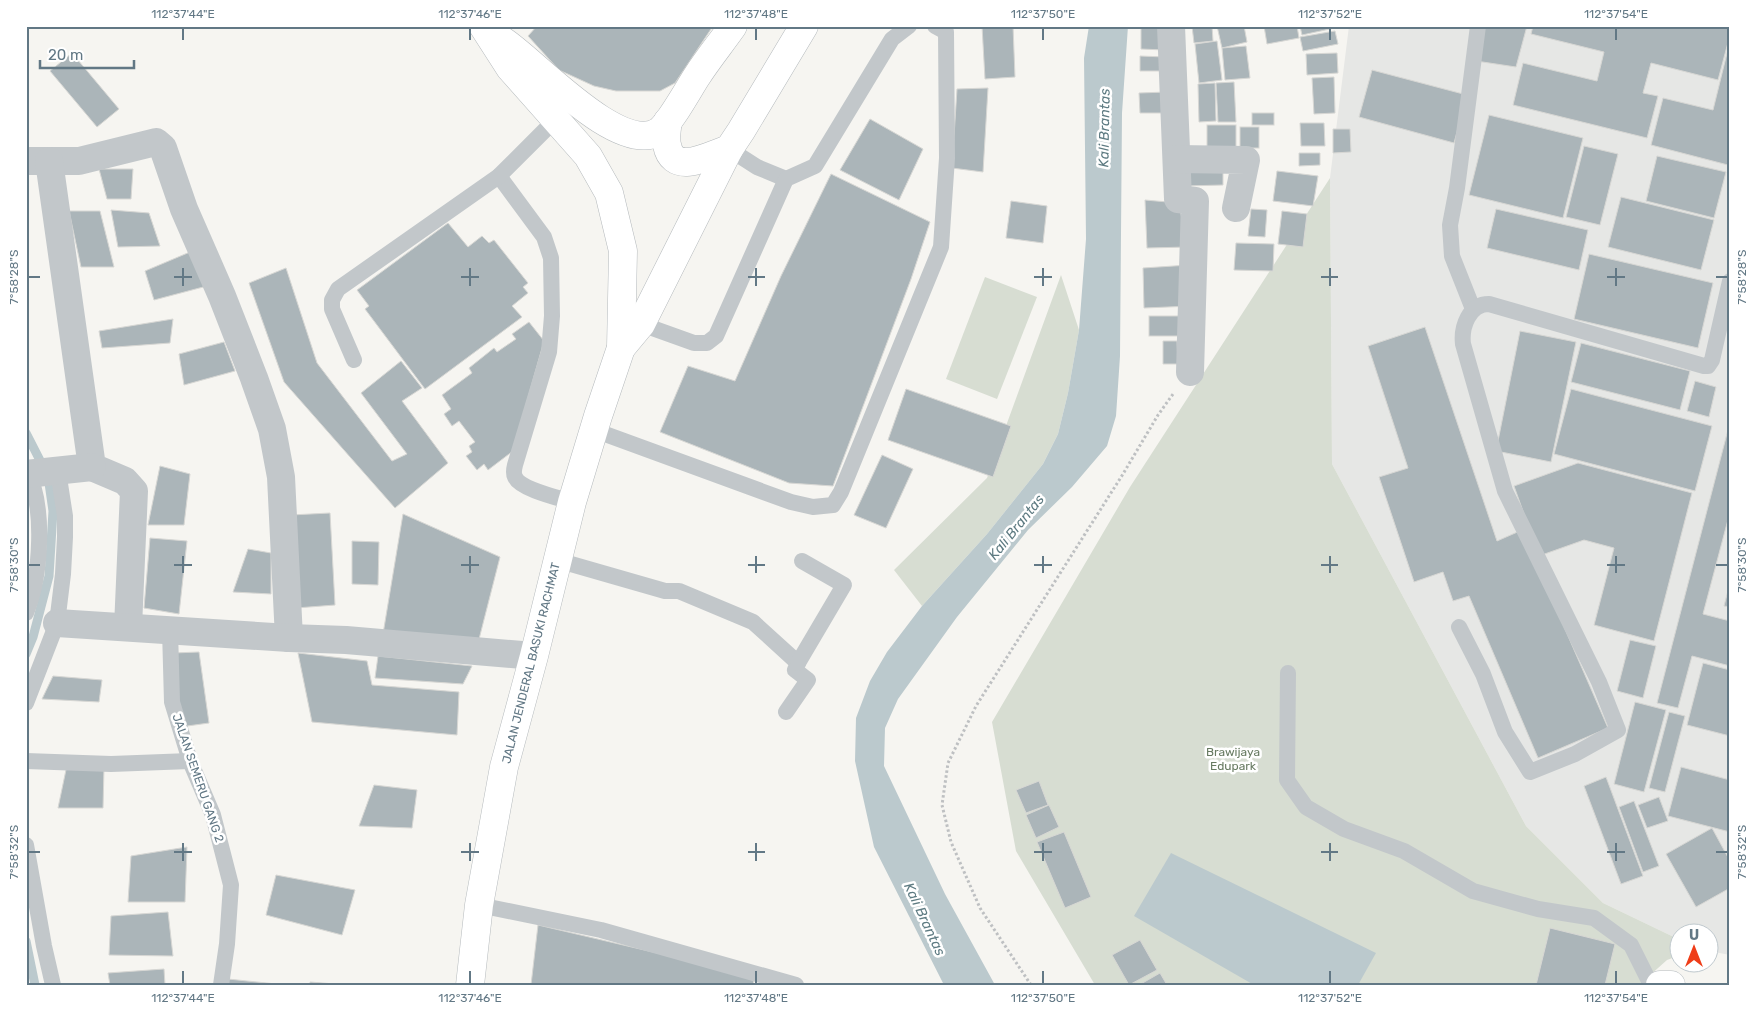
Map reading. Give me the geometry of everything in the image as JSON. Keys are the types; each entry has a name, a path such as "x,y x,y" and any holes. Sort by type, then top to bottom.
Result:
{"main road":[{"path":"485,28 516,50 572,99 600,119 628,134 645,135 658,132 668,121 733,26"},
{"name":"JALAN JENDERAL BASUKI RACHMAT","path":"621,348 641,324 729,148 741,132 804,26"},
{"name":"JALAN JENDERAL BASUKI RACHMAT","path":"470,985 479,904 504,767 572,502 621,348 623,251 609,192 588,156 510,68 485,28"},
{"path":"668,121 667,144 671,155 677,162 687,163 729,148"},
{"path":"1660,985 1672,985"}],"street":[{"path":"1171,26 1178,199 1195,201 1190,372"},
{"path":"92,467 37,161 79,161 156,142 163,148 184,209 222,296 272,429 281,477 289,638"},
{"path":"1177,159 1246,160 1236,208"},
{"path":"27,472 58,472 92,467 126,481 134,491 128,627"},
{"path":"57,622 289,638 346,640 534,656"}],"lane":[{"path":"641,324 694,343 707,343 716,336 786,179 815,166 892,39 909,26"},
{"path":"594,430 791,502 813,507 833,504 842,492 941,247 947,158 946,32 935,26"},
{"path":"1473,309 1452,256 1450,225 1457,188 1478,26"},
{"path":"354,360 332,309 332,300 338,289 500,176 556,118"},
{"path":"729,148 757,167 786,179"},
{"path":"500,176 544,236 550,258 552,316 549,352 515,465 515,478 519,483 530,488 572,502"},
{"path":"1459,627 1483,674 1505,732 1530,772 1575,754 1618,730 1599,682 1505,491 1462,344 1463,328 1473,309 1478,305 1489,304 1708,366 1712,360 1730,282"},
{"path":"26,613 37,577 39,521 35,488 27,472"},
{"path":"26,703 57,622 65,537 65,516 58,472"},
{"path":"557,560 664,592 680,592 753,622 798,663"},
{"path":"786,712 808,680 794,670 844,585 802,562"},
{"name":"JALAN SEMERU GANG 2","path":"170,630 172,702 190,761 213,815 231,885 227,944 221,985"},
{"path":"1288,673 1287,780 1306,807 1344,829 1404,851 1473,891 1538,909 1594,918 1631,945 1651,985"},
{"path":"26,762 111,764 190,761"},
{"path":"26,844 44,946 53,985"},
{"path":"479,904 601,930 796,985"}],"path":[{"path":"1031,985 980,908 951,842 942,805 948,763 981,698 1123,474 1158,414 1190,372"}],"shaded area":[{"path":"1349,26 1730,26 1730,955 1718,953 1718,924 1668,924 1668,934 1603,903 1526,826 1332,464 1330,178"}],"green space":[{"name":"Brawijaya Edupark","path":"1330,178 1332,464 1526,826 1603,903 1668,934 1668,960 1639,985 1095,985 1016,851 992,722 1130,487"},
{"path":"1061,275 1079,330 1068,393 1058,434 1043,464 987,534 922,606 894,570 987,478"},
{"path":"985,277 1037,297 997,399 946,379"}],"water":[{"name":"Kali Brantas","path":"1089,26 1128,26 1122,113 1120,356 1116,416 1107,446 1072,487 1028,530 957,617 898,699 885,728 884,766 945,894 995,985 944,985 874,847 855,761 856,718 870,681 887,652 922,606 987,534 1043,464 1058,434 1068,393 1079,330 1086,239 1084,58"},
{"path":"1171,853 1376,953 1358,985 1254,985 1134,916"}],"building":[{"path":"537,26 713,26 675,83 660,91 616,91 594,86 559,70 528,36"},
{"path":"982,26 1013,26 1015,77 985,79"},
{"path":"1141,26 1166,26 1165,50 1141,49"},
{"path":"1192,26 1212,26 1213,41 1194,43"},
{"path":"1217,26 1244,26 1247,42 1222,48"},
{"path":"1264,26 1297,26 1299,38 1267,44"},
{"path":"1300,26 1339,26 1339,27 1302,35"},
{"path":"1485,26 1527,26 1516,67 1476,61"},
{"path":"1533,26 1730,26 1730,35 1718,80 1651,63 1643,93 1658,96 1647,138 1513,105 1523,63 1597,81 1604,52 1531,34"},
{"path":"1335,31 1338,44 1303,51 1300,37"},
{"path":"1217,41 1222,80 1199,83 1195,44"},
{"path":"1730,41 1730,159 1728,165 1651,145 1663,98 1713,110"},
{"path":"1246,46 1250,78 1225,80 1222,48"},
{"path":"72,53 119,109 97,127 50,71"},
{"path":"1337,53 1338,73 1307,75 1306,54"},
{"path":"1140,56 1165,57 1165,71 1140,71"},
{"path":"1372,70 1467,95 1454,143 1359,117"},
{"path":"1334,77 1335,113 1314,114 1312,78"},
{"path":"1234,82 1236,122 1218,122 1216,83"},
{"path":"1215,83 1216,121 1199,122 1198,84"},
{"path":"988,88 983,172 952,168 957,89"},
{"path":"1167,92 1167,113 1140,113 1139,93"},
{"path":"1252,113 1274,113 1274,125 1252,125"},
{"path":"1489,115 1583,138 1563,218 1469,195"},
{"path":"870,119 923,149 899,200 840,170"},
{"path":"1300,123 1324,123 1325,146 1301,146"},
{"path":"1207,125 1236,125 1236,148 1207,148"},
{"path":"1240,127 1259,127 1259,148 1240,148"},
{"path":"1333,129 1350,129 1351,152 1333,153"},
{"path":"1584,146 1618,154 1600,225 1566,217"},
{"path":"1299,153 1320,153 1320,165 1299,166"},
{"path":"1657,156 1726,172 1714,218 1646,201"},
{"path":"1223,167 1223,185 1183,186 1183,168"},
{"path":"99,169 133,169 131,199 107,199"},
{"path":"1277,171 1318,176 1313,206 1273,201"},
{"path":"831,174 930,222 911,279 833,486 789,483 660,432 688,366 735,381 781,276"},
{"path":"1621,197 1714,220 1701,270 1608,247"},
{"path":"1145,200 1179,203 1187,247 1147,248"},
{"path":"1011,201 1047,206 1043,243 1006,238"},
{"path":"1251,209 1267,210 1265,237 1248,236"},
{"path":"1496,209 1588,230 1579,270 1487,248"},
{"path":"111,210 149,213 160,246 118,247"},
{"path":"69,211 100,211 114,267 81,267"},
{"path":"1282,211 1307,214 1303,247 1278,244"},
{"path":"448,223 468,247 482,236 489,243 494,240 528,283 523,287 528,293 512,306 522,317 425,389 365,309 369,306 357,290"},
{"path":"1236,243 1274,244 1273,271 1234,270"},
{"path":"190,252 207,286 154,300 145,271"},
{"path":"1589,254 1713,283 1698,348 1574,319"},
{"path":"1189,265 1191,306 1144,308 1143,268"},
{"path":"286,268 317,363 392,461 407,454 361,393 401,361 422,388 402,401 448,463 395,508 284,382 249,283"},
{"path":"1149,316 1183,316 1183,336 1149,336"},
{"path":"173,319 170,343 102,348 99,331"},
{"path":"529,322 544,341 513,451 488,470 484,464 477,470 466,456 472,452 469,446 475,442 459,421 452,426 444,414 451,409 442,395 472,373 469,368 494,348 497,352 516,339 512,334"},
{"path":"1425,327 1497,541 1522,530 1608,728 1538,758 1469,596 1453,601 1443,572 1414,582 1379,477 1408,468 1368,346"},
{"path":"1520,331 1576,342 1551,462 1496,451"},
{"path":"1163,341 1177,341 1178,364 1163,364"},
{"path":"224,342 235,371 184,385 179,354"},
{"path":"1581,343 1690,371 1680,410 1571,382"},
{"path":"1695,381 1716,387 1709,417 1687,411"},
{"path":"906,389 1011,426 993,477 888,440"},
{"path":"1571,389 1712,426 1695,491 1554,454"},
{"path":"1730,422 1730,512 1703,614 1730,621 1730,666 1692,656 1678,708 1657,703"},
{"path":"882,455 913,469 886,528 854,515"},
{"path":"1578,463 1692,493 1654,641 1594,625 1614,548 1584,540 1539,556 1514,486"},
{"path":"160,466 190,474 184,525 148,525"},
{"path":"330,513 335,605 296,608 291,515"},
{"path":"403,514 500,557 477,647 382,640"},
{"path":"150,538 187,541 179,614 144,608"},
{"path":"352,541 379,542 378,585 352,584"},
{"path":"248,549 271,553 271,594 233,592"},
{"path":"1730,583 1730,607 1724,606"},
{"path":"1630,640 1656,646 1643,698 1617,691"},
{"path":"199,652 209,723 180,727 173,653"},
{"path":"298,653 367,661 372,685 459,692 457,735 312,722"},
{"path":"378,656 472,666 463,684 375,678"},
{"path":"1703,663 1730,670 1730,736 1687,725"},
{"path":"53,676 102,680 99,702 42,699"},
{"path":"1635,702 1666,710 1644,792 1614,784"},
{"path":"1669,712 1685,716 1665,792 1649,788"},
{"path":"67,765 104,767 103,808 58,808"},
{"path":"1681,767 1730,780 1730,832 1668,816"},
{"path":"1606,777 1643,876 1621,884 1584,786"},
{"path":"1039,781 1048,805 1026,813 1016,790"},
{"path":"374,785 417,790 412,828 359,826"},
{"path":"1659,797 1668,821 1647,828 1638,805"},
{"path":"1634,801 1659,866 1643,872 1619,807"},
{"path":"1049,805 1059,827 1036,838 1026,815"},
{"path":"1712,828 1730,861 1730,888 1696,907 1666,854"},
{"path":"1064,832 1091,897 1065,908 1037,842"},
{"path":"187,847 185,902 128,902 131,856"},
{"path":"276,875 355,890 342,935 266,915"},
{"path":"168,912 173,956 109,955 111,916"},
{"path":"538,925 755,976 753,985 531,985"},
{"path":"1550,928 1615,944 1605,985 1536,985"},
{"path":"1140,940 1157,970 1129,985 1112,955"},
{"path":"164,969 165,985 110,985 108,973"},
{"path":"1160,973 1167,985 1139,985"},
{"path":"228,979 286,985 226,985"},
{"path":"310,982 347,985 310,985"}],"waterway":[{"path":"26,433 48,476 53,511 49,576 33,637 26,654"},
{"path":"26,941 35,985"}]}
